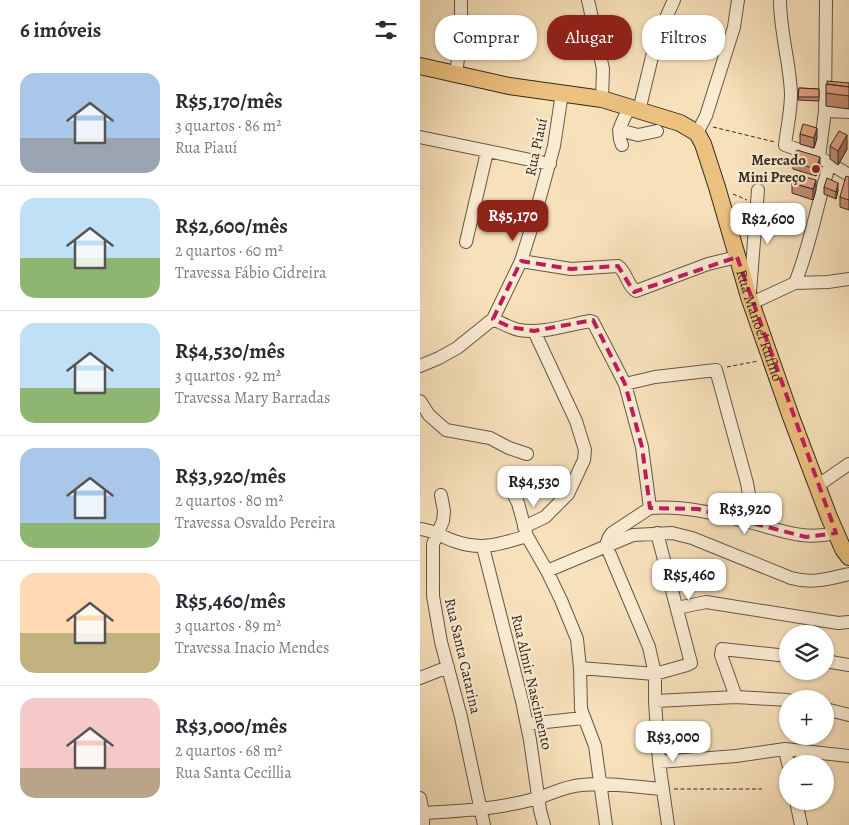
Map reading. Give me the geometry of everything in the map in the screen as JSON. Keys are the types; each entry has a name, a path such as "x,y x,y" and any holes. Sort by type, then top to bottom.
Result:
{"main road":[{"path":"420,66 509,86 602,99 700,128"},
{"name":"Rua Manoel Rufino","path":"700,128 703,144 750,300 817,486 836,534 849,557"}],"street":[{"path":"456,75 461,33 461,0"},
{"path":"588,0 601,59 603,78 602,99"},
{"path":"622,144 619,138 619,130 634,109 656,40 674,0"},
{"path":"700,128 734,27 738,0"},
{"path":"780,0 791,94 785,145 825,160 849,175"},
{"path":"795,283 806,251 818,203 825,160 826,0"},
{"name":"Rua Piauí","path":"420,366 457,348 493,319 521,261 550,164 558,128 562,94"},
{"path":"824,111 849,112"},
{"path":"619,130 638,135 657,131"},
{"path":"420,137 550,164"},
{"path":"466,242 487,152"},
{"path":"758,190 750,300 795,283 849,279"},
{"path":"521,261 571,268 618,266 622,268 636,291 708,264 737,257"},
{"path":"493,319 510,328 534,331 594,322 625,384 642,447 650,508"},
{"path":"420,529 438,533 462,544 483,547 526,532 545,517 568,494 584,460 585,450 576,421 534,331"},
{"path":"625,384 655,377 716,370 747,483 754,523"},
{"path":"420,401 429,415 450,432 490,438 509,448 527,454"},
{"path":"817,486 849,464"},
{"path":"513,493 518,503 526,532 547,571 574,630 579,651 580,700 583,718 595,746 606,825"},
{"name":"Rua Santa Catarina","path":"441,495 444,511 443,521 432,544 432,596 484,825"},
{"path":"668,825 659,762 655,674 649,647 606,545 609,537 612,533 650,508 668,507 698,510 806,537 836,534"},
{"path":"580,668 655,674 690,664 691,660 657,533"},
{"path":"547,571 633,535 672,533 692,538 708,546 804,582 819,581 849,574"},
{"name":"Rua Almir Nascimento","path":"483,547 527,724 544,825"},
{"path":"677,608 706,602 838,623 849,622"},
{"path":"736,697 720,655 722,649 779,655"},
{"path":"834,662 849,665"},
{"path":"420,678 448,667"},
{"path":"655,701 736,697 779,699"},
{"path":"834,711 849,715"},
{"path":"527,724 583,718"},
{"path":"659,762 786,750 849,756"},
{"path":"786,750 787,755"},
{"path":"420,798 423,819 538,798 569,786 599,783 663,789"},
{"path":"798,810 802,825"}],"path":[{"path":"700,128 785,145"},
{"path":"717,187 757,204"},
{"path":"716,370 771,358"},
{"path":"663,789 762,789"}],"highlighted area":[{"path":"737,257 836,533 806,537 698,509 650,508 642,447 625,384 593,320 534,331 510,327 493,319 521,261 571,269 618,266 634,292"}],"building":[{"path":"827,81 849,83 849,87 827,84"},
{"path":"826,84 849,87 849,96 826,93"},
{"path":"799,88 819,89 819,97 798,97"},
{"path":"803,124 817,128 814,138 800,134"},
{"path":"839,131 847,135 838,151 830,146"},
{"path":"797,150 820,157 816,169 793,162"},
{"path":"795,174 816,180 813,189 792,183"},
{"path":"846,176 849,177 849,200 840,197"},
{"path":"827,178 838,183 836,192 824,187"}],"place":[{"name":"Mercado Mini Preço","path":"816,169"}]}
